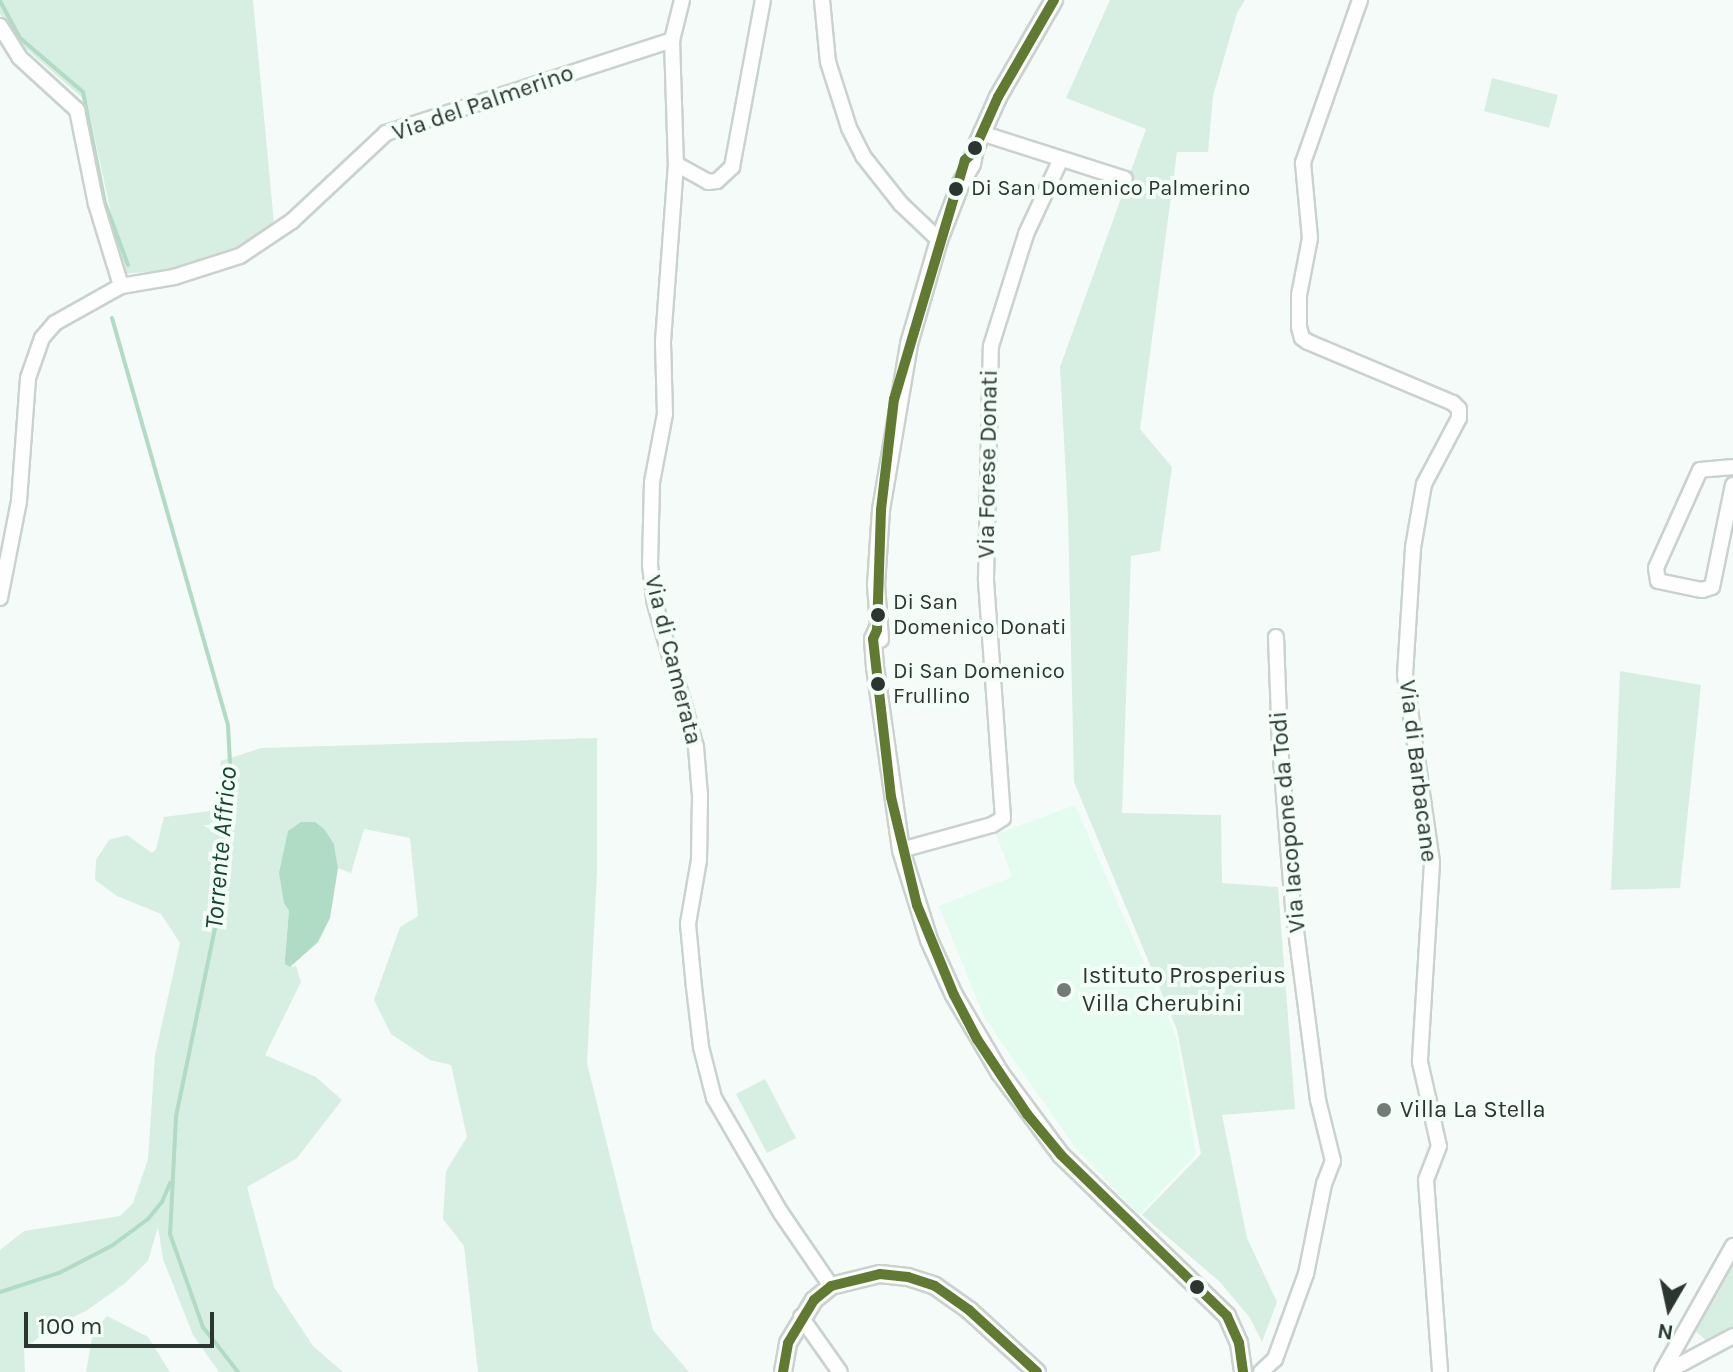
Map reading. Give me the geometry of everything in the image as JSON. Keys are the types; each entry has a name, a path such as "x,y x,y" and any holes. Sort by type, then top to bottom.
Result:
{"main road":[{"path":"1054,0 973,153 965,160 961,183 939,240 901,386 881,510 877,630 873,639 887,767 901,850 929,940 954,995 1027,1114 1089,1184 1227,1316 1239,1343 1243,1372"},
{"path":"783,1372 788,1343 801,1317 831,1286 880,1274 908,1277 935,1286 969,1310 1037,1372"}],"street":[{"name":"Via di Camerata","path":"682,0 672,40 676,164 663,343 665,414 652,482 650,565 654,600 696,747 700,796 699,860 688,924 701,1047 720,1108 781,1213 831,1286"},
{"path":"676,164 708,182 717,181 732,167 763,0"},
{"path":"822,0 828,62 849,128 863,156 910,212 939,240"},
{"name":"Via di Barbacane","path":"1360,0 1303,163 1310,238 1299,295 1299,327 1302,338 1308,342 1453,403 1459,409 1459,418 1424,484 1413,548 1405,675 1432,863 1420,1062 1439,1146 1426,1180 1440,1372"},
{"path":"0,26 19,57 77,110 96,204 121,286"},
{"name":"Via del Palmerino","path":"0,598 19,501 28,378 34,357 55,323 121,286 185,274 240,256 292,221 386,133 672,40"},
{"path":"981,133 1125,179"},
{"name":"Via Forese Donati","path":"901,850 992,825 1003,818 986,578 991,346 1026,234 1061,159"},
{"path":"910,212 935,220 947,219"},
{"path":"1733,467 1700,470 1656,568 1658,581 1702,590 1712,587 1733,485"},
{"name":"Via Iacopone da Todi","path":"1261,1372 1275,1359 1306,1274 1324,1184 1333,1161 1318,1100 1293,907 1280,746 1276,637"},
{"path":"1664,1372 1733,1246"},
{"path":"801,1317 840,1372"},
{"path":"1664,1372 1733,1336"}],"shaded area":[{"path":"0,0 253,0 274,223 237,247 168,270 124,274 87,102 17,41 0,14"},
{"path":"1110,0 1245,0 1237,13 1213,96 1208,152 1177,152 1140,429 1172,467 1160,551 1131,556 1122,813 1221,815 1222,883 1278,887 1295,1109 1222,1115 1247,1238 1277,1302 1262,1342 1250,1318 1220,1282 1142,1215 1201,1154 1177,1030 1074,782 1068,515 1060,367 1146,129 1066,98"},
{"path":"1492,78 1558,95 1549,128 1484,111"},
{"path":"1620,671 1701,685 1680,888 1611,890"},
{"path":"597,738 597,873 587,1063 653,1330 689,1372 478,1372 464,1246 443,1219 446,1171 467,1137 451,1065 430,1060 391,1034 374,1000 400,927 418,916 410,838 364,829 351,873 338,868 334,844 284,903 289,911 285,958 290,967 296,966 301,982 265,1055 316,1077 342,1100 297,1158 247,1187 274,1287 313,1346 343,1372 219,1372 193,1335 163,1259 158,1227 148,1261 124,1284 86,1311 52,1327 24,1349 25,1372 0,1372 0,1250 24,1231 120,1216 133,1203 148,1159 155,1055 180,943 161,914 117,896 95,880 96,860 109,840 127,835 152,853 156,849 164,817 217,810 221,761 261,748"},
{"name":"Istituto Prosperius Villa Cherubini","path":"1075,805 1176,1036 1196,1154 1139,1215 1075,1147 985,1019 939,906 1012,877 996,834"},
{"path":"301,822 315,822 324,829 334,844 338,868 330,918 318,942 290,967 285,964 289,911 284,903 279,873 288,831"},
{"path":"765,1079 796,1138 767,1153 736,1094"},
{"path":"1733,1253 1733,1327 1708,1342 1686,1323"},
{"path":"107,1316 148,1337 170,1372 86,1372 93,1332"}],"waterway":[{"name":"Torrente Affrico","path":"0,1 20,38 83,92 105,203 128,265"},
{"name":"Torrente Affrico","path":"112,318 228,726 231,781 220,869 220,904 176,1117 170,1234 203,1327 238,1372"},
{"path":"0,1292 59,1273 113,1245 148,1219 162,1202 170,1183"}],"transit line":[{"path":"1054,0 998,97 973,153 965,160 894,399 881,510 877,630 873,639 891,797 917,905 954,995 977,1039 1027,1114 1061,1155 1227,1316 1239,1343 1243,1372"},
{"path":"783,1372 788,1343 814,1300 831,1286 880,1274 908,1277 935,1286 969,1310 1037,1372"}],"place":[{"name":"Di San Domenico Palmerino","path":"956,189"},
{"name":"Di San Domenico Donati","path":"878,615"},
{"name":"Di San Domenico Frullino","path":"878,684"},
{"name":"Istituto Prosperius Villa Cherubini","path":"1064,990"},
{"name":"Villa La Stella","path":"1384,1110"}]}
